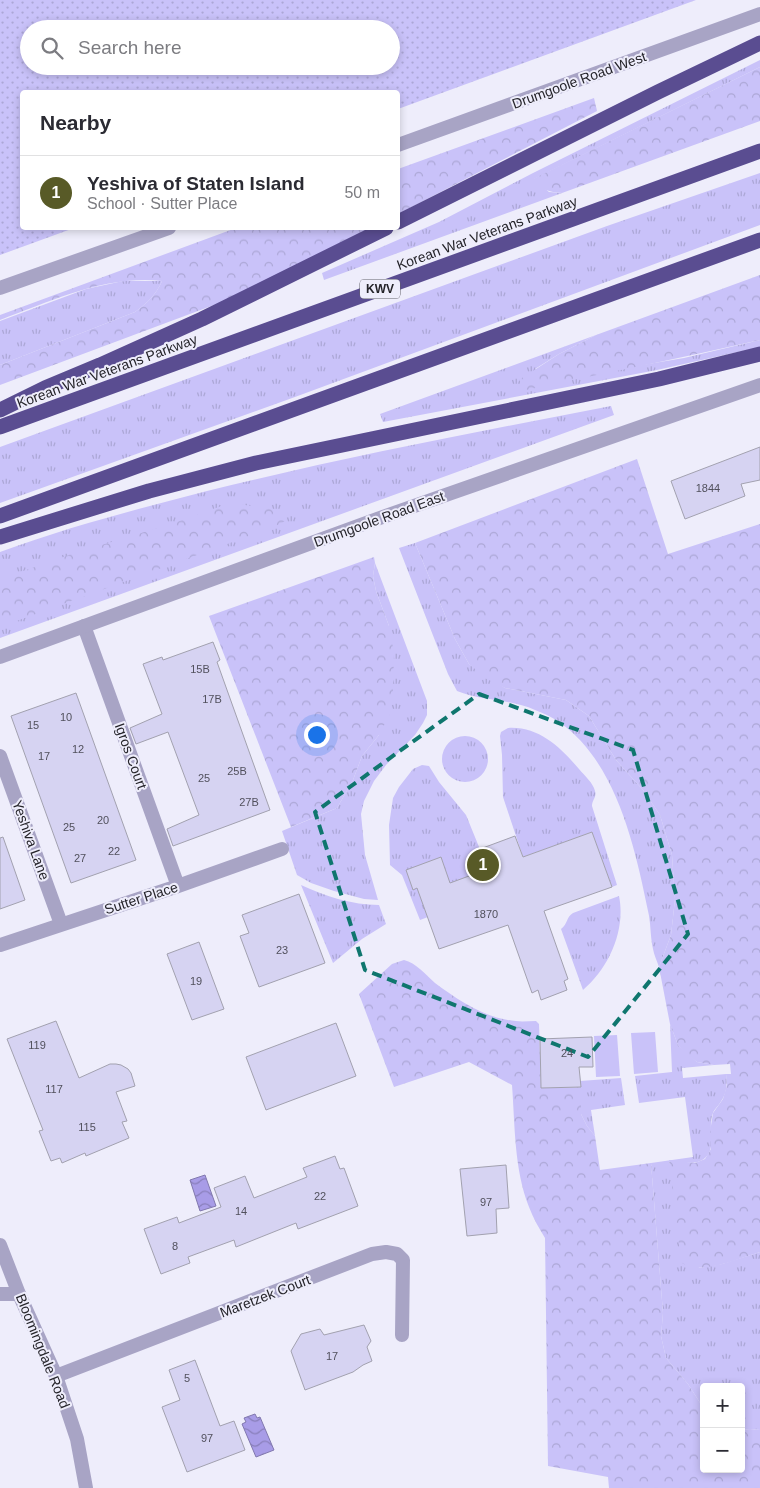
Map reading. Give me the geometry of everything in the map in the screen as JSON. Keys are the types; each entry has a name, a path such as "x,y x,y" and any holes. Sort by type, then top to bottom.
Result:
{"highway":[{"path":"400,221 658,92 760,44"},
{"name":"Korean War Veterans Parkway","path":"0,428 760,151"},
{"path":"0,410 45,388 202,320 382,230"},
{"path":"0,516 760,240"},
{"path":"0,537 149,491 256,462 659,379 760,354"}],"street":[{"name":"Drumgoole Road West","path":"400,144 760,14"},
{"path":"0,288 163,230"},
{"name":"Drumgoole Road East","path":"0,657 377,519 760,385"},
{"name":"Igros Court","path":"84,626 178,886"},
{"name":"Yeshiva Lane","path":"0,756 61,924"},
{"name":"Sutter Place","path":"0,945 178,886 282,849"},
{"name":"Bloomingdale Road","path":"0,1245 19,1294 56,1376 77,1439 86,1488"},
{"name":"Maretzek Court","path":"56,1376 372,1254 386,1252 398,1254 403,1260 402,1335"},
{"path":"0,1294 19,1294"}],"highlighted area":[{"path":"479,694 633,750 688,934 588,1057 365,970 315,812"}],"green space":[{"path":"0,0 696,0 400,108 400,90 20,90 20,230 69,230 0,255"},
{"path":"760,60 760,67 534,179 549,192 562,193 324,280 322,273 439,222"},
{"path":"760,67 760,121 562,193 546,190 533,179"},
{"path":"594,98 597,111 400,213 400,168"},
{"path":"760,173 760,225 295,397 0,503 0,447 607,226"},
{"path":"231,230 367,230 238,296 0,385 0,365 135,312 151,298 162,281 141,280 99,286 79,291 0,320 0,315"},
{"path":"760,275 760,340 526,390 519,380 559,354 596,335"},
{"path":"123,281 162,281 151,298 135,312 0,365 0,321 86,289"},
{"path":"596,335 535,369 630,367 684,358 760,340 760,347 657,370 383,422 380,414"},
{"path":"611,406 614,415 0,638 0,552 51,534 103,519 307,467"},
{"path":"637,459 668,554 760,524 760,1252 731,1262 698,1268 681,1262 669,1160 695,1163 705,1159 711,1149 710,1132 713,1113 723,1099 727,1085 726,1074 731,1074 730,1064 714,1065 697,1062 686,1054 678,1045 670,1024 659,967 671,935 675,899 672,855 660,815 643,790 616,760 589,716 566,700 505,688 487,679 469,664 455,639 415,543"},
{"path":"230,503 267,508 284,514 287,520 274,527 0,627 0,579"},
{"path":"415,543 455,639 469,664 505,688 566,700 589,716 616,760 643,790 660,815 672,855 675,899 671,935 659,967 653,951 649,916 637,860 620,807 609,782 595,759 579,739 553,718 526,706 476,697 457,691 448,674 399,548"},
{"path":"374,557 373,576 376,591 389,626 394,653 393,690 389,716 379,735 362,756 353,780 337,808 291,827 209,616"},
{"path":"375,563 427,701 427,715 423,723 415,735 386,765 374,781 364,801 361,814 365,855 378,900 364,899 334,891 311,883 297,875 282,831 337,808 353,780 362,756 379,735 389,626 376,591 373,576"},
{"path":"508,728 530,731 548,740 565,753 591,782 595,793 592,806 617,885 612,887 592,832 523,857 503,797 500,736 501,732"},
{"path":"461,736 469,736 478,740 484,746 488,759 484,772 478,778 469,782 461,782 452,778 446,772 442,763 442,755 446,746 452,740"},
{"path":"422,765 429,766 439,782 466,815 488,869 428,917 420,920 402,875 390,865 389,825 393,798 399,787 413,769"},
{"path":"301,885 339,899 379,905 386,924 362,939 333,963"},
{"path":"619,896 621,909 618,935 608,960 601,971 583,990 561,929 573,913"},
{"path":"404,960 408,961 453,996 483,1013 505,1019 536,1021 539,1024 541,1088 581,1087 581,1114 595,1136 600,1170 651,1163 663,1313 661,1336 666,1358 688,1384 700,1403 700,1473 745,1473 745,1429 760,1429 760,1488 609,1488 608,1477 548,1466 545,1238 531,1211 520,1178 512,1085 469,1062 394,1087 359,994 392,964"},
{"path":"670,1024 678,1045 697,1062 714,1065 682,1068 683,1078 726,1074 727,1086 725,1093 711,1118 711,1147 709,1153 698,1162 669,1161 699,1268 722,1264 760,1252 760,1429 745,1429 745,1383 700,1383 700,1403 688,1384 666,1358 661,1336 663,1313 651,1163 693,1157 685,1097 639,1103 635,1076 672,1072"},
{"path":"655,1032 658,1072 634,1074 631,1033"},
{"path":"617,1035 620,1076 596,1077 594,1036"},
{"path":"621,1078 625,1105 591,1110 595,1136 581,1114 580,1081"}],"water":[{"path":"205,1175 216,1206 200,1211 190,1180"},
{"path":"255,1414 257,1418 260,1417 274,1450 256,1457 242,1424 246,1422 244,1418"}],"building":[{"path":"760,447 760,480 741,484 745,496 685,519 671,481"},
{"path":"213,642 220,660 217,662 270,810 173,846 167,829 199,815 168,732 136,744 130,728 162,714 143,664 162,657 163,660"},
{"path":"76,693 136,860 71,883 11,716"},
{"path":"592,832 612,887 544,911 568,979 564,981 567,990 541,1000 538,990 532,993 508,925 439,949 417,888 413,890 406,870 441,857 450,883 488,869 480,849 515,836 523,857"},
{"path":"3,837 25,900 0,909 0,838"},
{"path":"299,894 325,963 259,987 240,936 249,933 242,915"},
{"path":"199,942 224,1009 192,1020 167,954"},
{"path":"56,1021 79,1078 110,1064 116,1064 128,1069 135,1086 116,1092 127,1121 122,1122 129,1138 86,1156 85,1153 62,1163 60,1158 51,1161 39,1131 43,1130 7,1039"},
{"path":"336,1023 356,1076 266,1110 246,1057"},
{"path":"592,1037 593,1067 579,1067 581,1087 541,1088 540,1039"},
{"path":"335,1156 340,1169 344,1168 358,1206 298,1229 296,1223 236,1247 234,1240 188,1257 190,1263 161,1274 144,1229 177,1217 179,1223 221,1207 214,1188 245,1176 254,1198 307,1177 303,1168"},
{"path":"506,1165 509,1208 496,1209 497,1233 467,1236 460,1169"},
{"path":"364,1325 371,1341 367,1347 372,1361 353,1372 305,1390 291,1351 301,1334 320,1329 324,1335"},
{"path":"195,1360 220,1426 234,1421 245,1450 187,1472 162,1407 180,1400 169,1370"}],"place":[{"name":"Yeshiva of Staten Island","path":"483,865"}]}
